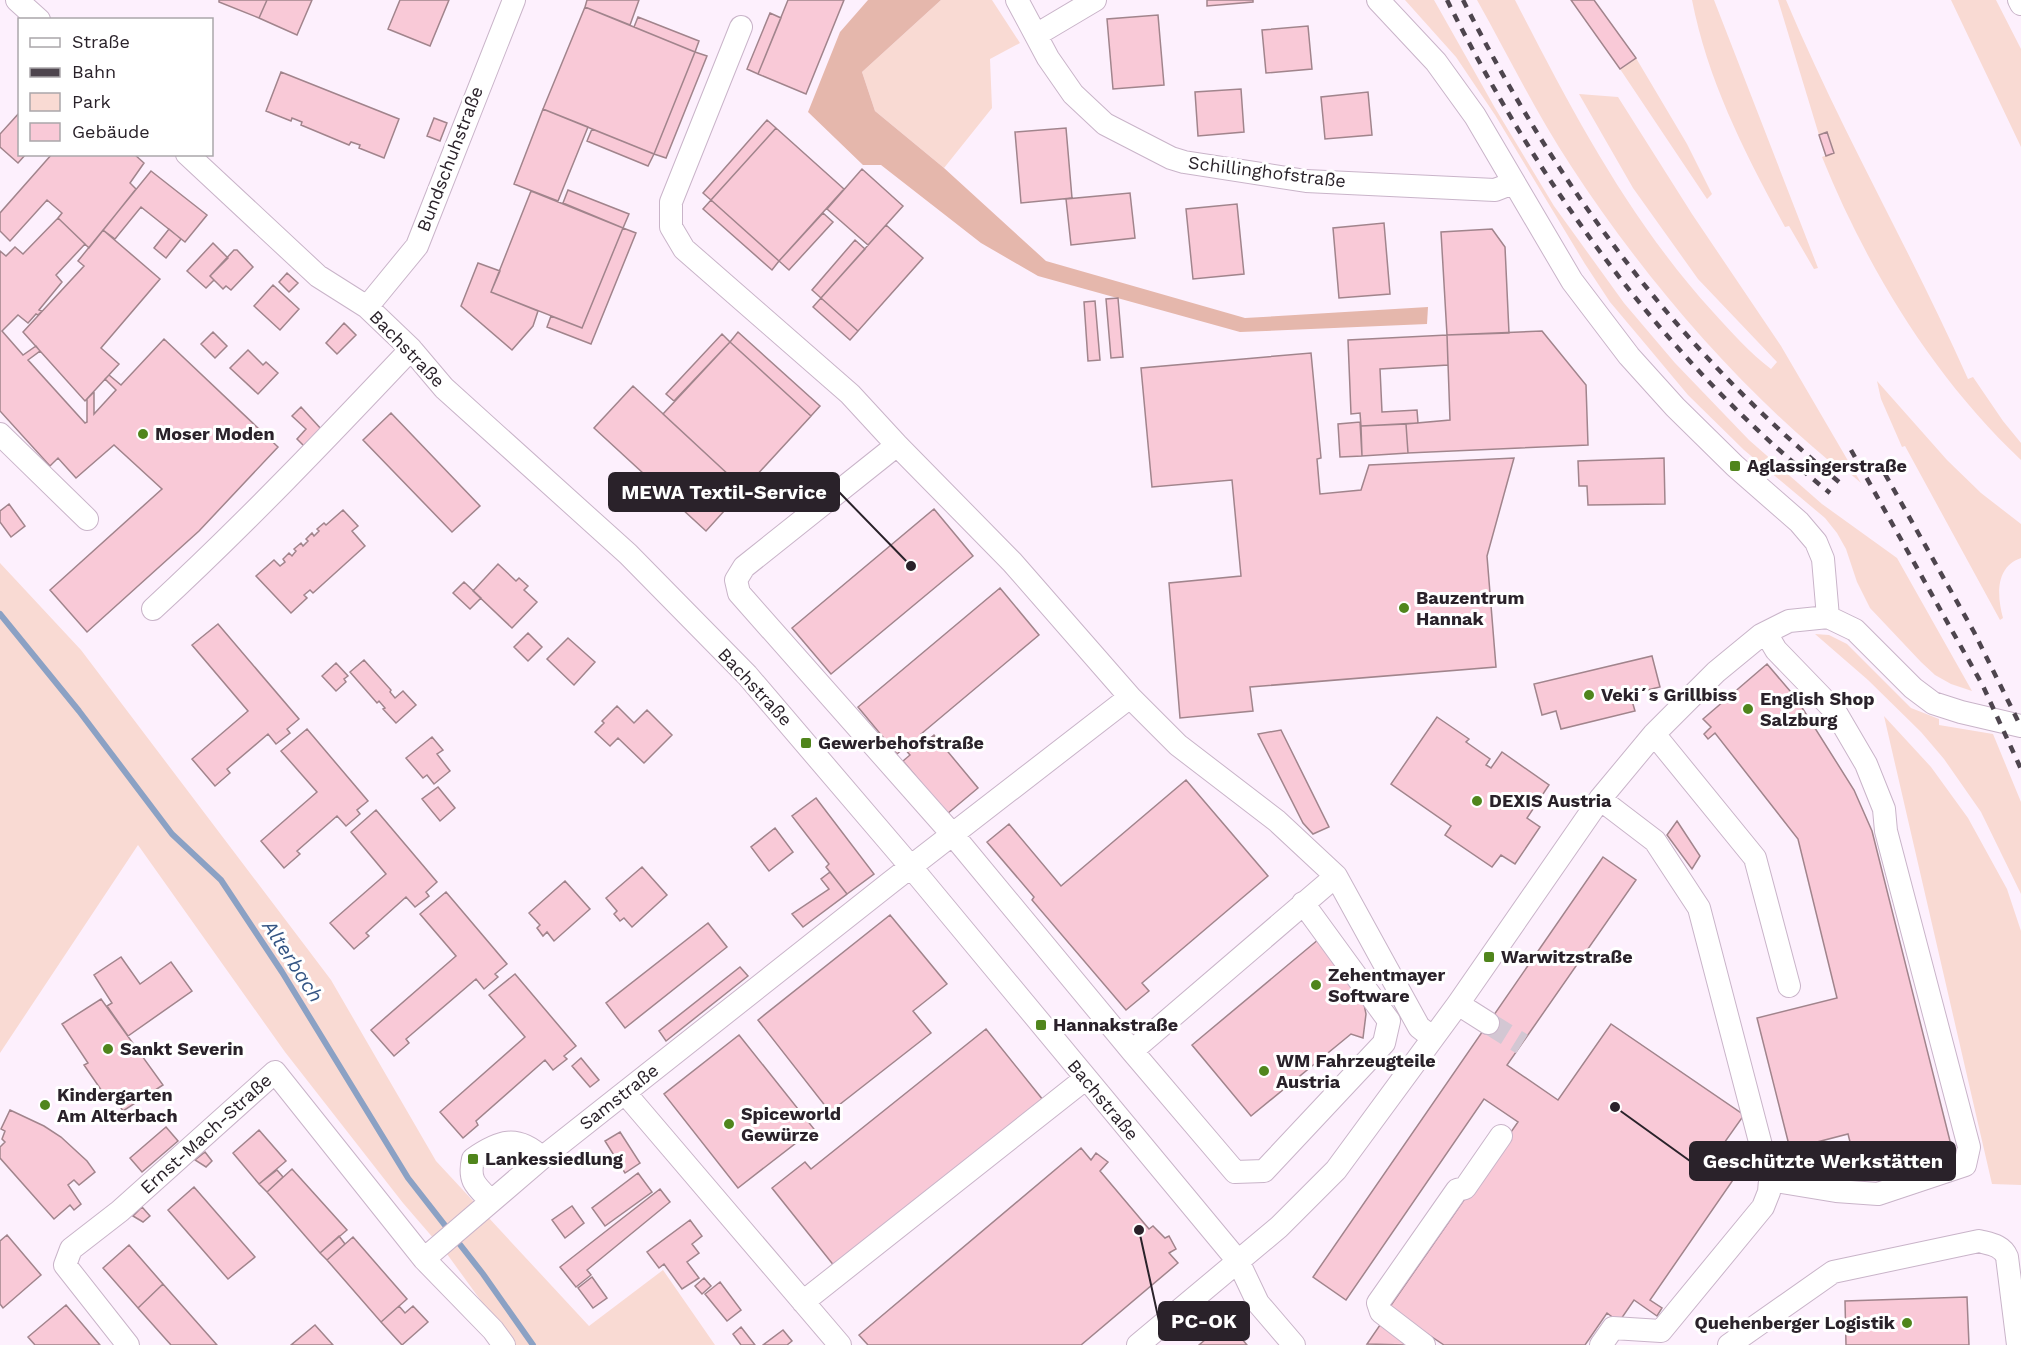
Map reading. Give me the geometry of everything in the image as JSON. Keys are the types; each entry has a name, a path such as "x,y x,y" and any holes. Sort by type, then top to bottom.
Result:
{"street":[{"path":"17,0 37,18"},
{"name":"Bundschuhstraße","path":"367,307 417,246 514,0"},
{"name":"Schillinghofstraße","path":"1017,0 1048,58 1072,94 1106,124 1171,158 1306,181 1495,190 1513,183"},
{"path":"1036,35 1095,0"},
{"path":"1378,0 1436,62 1475,116 1572,280 1629,356 1682,414 1735,466 1799,522 1816,542 1823,559 1828,617"},
{"path":"2019,0 2021,4"},
{"path":"741,27 671,202 671,227 684,249 850,394 1012,562 1130,697 1178,745 1277,821 1336,876 1419,1028 1433,1038"},
{"name":"Bachstraße","path":"190,156 318,276 367,307 411,349 444,388 628,554 747,675 911,867 1238,1261 1258,1303 1294,1345"},
{"path":"153,609 209,557 328,438 411,349"},
{"path":"0,434 87,519"},
{"path":"897,445 744,567 736,580 739,593 953,835 1131,1051 1235,1172 1264,1171 1384,1043 1389,1021 1303,903"},
{"path":"1138,1345 1279,1227 1336,1170 1458,1004 1600,799 1654,734 1716,672 1766,633 1789,621 1828,617 1855,630 1913,688 1933,703 1960,712 2021,726"},
{"path":"1766,633 1776,650 1835,711 1866,764 1884,809 1886,831 1969,1147 1965,1165 1878,1194 1836,1191 1770,1180"},
{"path":"911,867 1130,697"},
{"path":"1654,734 1755,858 1789,986"},
{"path":"1600,799 1655,841 1699,908 1770,1180 1769,1192 1763,1207 1661,1331 1613,1328 1601,1345"},
{"name":"Samstraße","path":"432,1252 542,1158 911,867"},
{"path":"1131,1051 1336,876"},
{"path":"1458,1004 1488,1023"},
{"name":"Ernst-Mach-Straße","path":"128,1345 65,1265 71,1249 120,1211 274,1072 432,1252"},
{"path":"803,1302 1085,1079"},
{"path":"625,1093 840,1345"},
{"path":"1425,1345 1381,1312 1378,1303 1457,1190 1465,1188 1501,1136"},
{"path":"491,1201 476,1186 470,1172 473,1159 492,1145 515,1142 532,1148 542,1158"},
{"path":"1729,1345 1833,1272 1979,1241 1998,1246 2005,1251 2018,1345"},
{"path":"432,1252 504,1345"}],"green space":[{"path":"941,0 992,0 1020,43 990,59 992,108 944,168 875,111 862,72"},
{"path":"1405,0 1434,0 1554,206 1624,303 1675,363 1749,440 1822,504 1897,558 1972,691 1951,684 1935,675 1870,608 1857,582 1846,549 1825,518 1744,450 1688,395 1610,302 1495,115 1456,57"},
{"path":"1477,0 1515,0 1580,122 1628,202 1654,240 1713,312 1748,349 1771,369 1777,362 1698,279 1633,188 1579,94 1618,97 1692,214 1781,346 1861,483 1847,471 1844,473 1805,441 1731,369 1630,250 1558,146"},
{"path":"1692,0 1714,0 1818,268 1814,269 1789,226 1785,227 1756,173 1718,89"},
{"path":"1778,0 1786,0 1829,96 1968,379 1973,377 2021,443 2021,460 1989,428 1931,357 1905,319 1860,240 1822,157 1834,152 1827,132 1819,135"},
{"path":"1951,0 1996,0 2021,49 2021,147"},
{"path":"1636,58 1687,144 1712,194 1707,199 1620,69"},
{"path":"1877,381 1947,460 1981,493 2021,524 2021,558 2006,568 2000,583 2003,618 2000,620 1905,446 1902,447 1881,399"},
{"path":"0,563 81,650 331,980 436,1161 589,1326 663,1270 715,1345 513,1345 447,1254 403,1203 285,1052 138,845 0,1053"},
{"path":"1815,634 1829,635 1847,644 1911,708 1939,719 1939,725 1993,734 2021,802 2021,894 1981,812 1944,759 1921,732 1868,680"},
{"path":"1884,716 1931,767 1968,818 2007,889 2021,931 2021,1185 1992,1184"}],"shaded area":[{"path":"868,0 941,0 862,72 875,111 944,168 1046,261 1245,318 1428,307 1427,324 1240,332 1038,276 981,243 881,165 863,165 808,112 840,32"}],"building":[{"path":"219,0 267,0 259,18 219,2"},
{"path":"267,0 312,0 297,35 259,18"},
{"path":"400,0 449,0 430,46 388,29"},
{"path":"587,0 639,0 630,25 585,7"},
{"path":"788,0 844,0 806,94 758,74"},
{"path":"1207,0 1253,0 1253,2 1207,6"},
{"path":"1571,0 1594,0 1636,58 1620,69"},
{"path":"585,7 695,52 654,154 543,109"},
{"path":"770,13 781,18 758,74 747,69"},
{"path":"1158,15 1164,85 1113,89 1107,19"},
{"path":"638,17 699,41 695,52 634,27"},
{"path":"1308,26 1312,69 1266,73 1262,30"},
{"path":"695,52 707,56 666,158 654,154"},
{"path":"281,72 399,119 384,158 359,148 360,145 351,142 349,145 301,125 302,122 292,118 291,121 266,111"},
{"path":"1241,89 1244,132 1198,136 1195,92"},
{"path":"1368,92 1372,135 1325,139 1321,97"},
{"path":"543,109 588,127 558,201 514,184"},
{"path":"18,114 18,156 24,156 18,163 0,147 0,134"},
{"path":"434,118 447,123 440,141 427,136"},
{"path":"767,120 776,128 711,200 703,193"},
{"path":"776,128 844,189 779,261 711,200"},
{"path":"1066,128 1072,198 1021,203 1015,132"},
{"path":"592,129 654,154 648,166 587,141"},
{"path":"1827,132 1834,153 1826,156 1819,135"},
{"path":"50,156 136,156 144,163 130,183 136,189 89,248 58,218 62,213 47,200 10,241 0,231 0,213"},
{"path":"862,169 903,206 868,245 827,209"},
{"path":"151,171 207,215 185,242 141,207 115,239 103,230"},
{"path":"568,190 629,214 623,228 563,203"},
{"path":"531,191 623,228 582,328 491,292"},
{"path":"1130,193 1135,238 1071,245 1066,199"},
{"path":"711,200 779,261 772,270 703,209"},
{"path":"1237,204 1244,274 1193,279 1186,209"},
{"path":"823,213 833,222 789,270 779,261"},
{"name":"Moser Moden","path":"58,218 85,244 56,275 62,282 39,310 42,311 28,323 18,315 2,331 23,355 36,346 40,351 28,360 85,423 87,422 87,399 94,392 94,414 116,390 105,379 109,375 121,385 164,339 278,447 199,531 87,632 50,590 162,489 114,445 76,478 58,458 50,466 0,411 0,251 6,256 15,247 23,254"},
{"path":"1384,223 1390,294 1339,298 1333,228"},
{"path":"886,225 923,258 858,331 821,298"},
{"path":"623,228 636,233 591,344 547,327 551,316 582,328"},
{"path":"169,229 181,239 166,258 154,248"},
{"path":"1492,229 1505,247 1509,333 1447,335 1441,232"},
{"path":"103,230 160,279 101,348 119,364 85,401 23,332 84,266 78,261"},
{"path":"855,240 865,249 821,298 812,290"},
{"path":"213,243 228,258 210,276 214,280 206,288 187,271"},
{"path":"234,250 237,250 253,267 231,290 226,286 223,289 210,276"},
{"path":"478,263 500,271 491,292 538,311 533,326 512,350 461,306"},
{"path":"287,273 298,283 289,292 279,282"},
{"path":"273,285 299,309 280,330 254,306"},
{"path":"821,298 858,331 850,340 813,307"},
{"path":"1118,298 1123,357 1111,358 1106,299"},
{"path":"1095,301 1100,360 1088,361 1084,302"},
{"path":"344,323 356,335 337,354 326,343"},
{"path":"1542,331 1586,385 1588,445 1408,453 1406,424 1450,420 1447,335"},
{"path":"213,332 227,346 215,358 201,344"},
{"path":"738,332 820,406 811,416 730,342"},
{"path":"722,334 730,342 674,401 666,394"},
{"path":"1447,335 1448,365 1380,369 1382,412 1417,410 1418,423 1361,426 1360,413 1351,414 1348,340"},
{"path":"730,342 811,416 744,489 663,414"},
{"path":"248,350 263,365 266,362 278,373 258,394 230,368"},
{"path":"1311,353 1321,458 1317,459 1320,494 1361,490 1369,465 1514,458 1487,556 1496,667 1250,687 1253,711 1180,718 1169,583 1241,576 1232,480 1152,487 1141,368"},
{"path":"633,386 744,489 706,531 594,428"},
{"path":"301,407 322,430 305,447 297,439 306,429 292,416"},
{"path":"391,413 480,506 452,532 363,440"},
{"path":"1360,422 1362,456 1340,457 1338,424"},
{"path":"1406,424 1408,453 1362,456 1361,426"},
{"path":"1664,458 1665,504 1588,505 1587,486 1579,486 1578,461"},
{"path":"9,504 25,526 11,537 0,522 0,511"},
{"path":"934,509 973,556 831,674 792,628"},
{"path":"343,510 358,526 352,531 365,546 313,593 310,590 304,595 307,598 291,613 256,576 274,560 280,566 285,562 283,559 289,553 292,556 296,551 294,549 301,543 303,546 312,533 314,536 319,531 317,529 324,523 326,525"},
{"path":"498,564 516,581 519,578 528,586 524,590 537,602 512,628 473,591"},
{"path":"464,582 481,598 470,609 453,593"},
{"path":"1000,588 1039,635 921,734 927,741 934,735 978,788 947,814 903,761 910,755 904,748 897,754 858,707"},
{"path":"218,624 299,719 287,729 290,733 276,744 268,734 227,769 230,773 215,786 192,759 248,711 192,645"},
{"path":"528,633 542,647 528,661 514,647"},
{"path":"568,638 595,662 574,685 547,659"},
{"path":"1652,656 1660,687 1630,694 1635,711 1561,729 1556,711 1542,715 1534,684"},
{"path":"364,660 391,690 395,698 403,691 416,705 396,723 379,701 377,703 350,672"},
{"path":"336,663 348,676 344,679 346,682 336,691 322,676"},
{"path":"1767,664 1796,698 1854,790 1872,831 1953,1153 1859,1177 1848,1134 1790,1149 1757,1018 1837,998 1798,839 1715,733 1708,739 1704,734 1711,727 1703,719"},
{"path":"617,706 634,723 647,710 672,735 644,763 618,738 610,746 595,732"},
{"name":"DEXIS Austria","path":"1437,717 1469,739 1466,742 1490,759 1486,765 1491,768 1502,752 1549,785 1527,818 1540,827 1515,864 1501,855 1492,867 1445,835 1451,826 1391,784"},
{"path":"307,729 368,801 357,810 360,814 346,826 337,816 297,851 300,854 284,868 261,841 317,792 281,751"},
{"path":"1281,730 1329,827 1313,834 1303,823 1258,734"},
{"path":"432,737 443,750 437,754 450,771 434,784 427,775 423,778 406,758"},
{"path":"1186,780 1268,876 1142,983 1149,991 1126,1010 1032,900 1034,897 987,842 1009,824 1061,886"},
{"path":"438,787 455,808 440,821 422,799"},
{"path":"816,798 874,874 847,894 826,867 829,864 792,816"},
{"path":"376,810 437,882 426,892 429,896 415,907 406,897 366,933 369,936 354,949 330,923 386,874 351,832"},
{"path":"1677,821 1700,856 1692,869 1667,835"},
{"path":"775,828 793,852 769,871 751,847"},
{"path":"1603,857 1636,880 1507,1065 1558,1100 1611,1024 1744,1115 1712,1160 1729,1172 1727,1176 1733,1180 1650,1300 1662,1308 1657,1316 1634,1300 1619,1322 1607,1313 1585,1345 1444,1345 1389,1308 1518,1122 1484,1099 1346,1300 1313,1277"},
{"path":"642,867 667,895 632,927 624,918 620,921 614,914 617,911 606,898"},
{"path":"830,872 847,894 803,927 792,914 829,889 821,879"},
{"path":"565,881 590,909 554,941 547,932 543,936 537,928 540,925 529,913"},
{"path":"446,892 507,964 495,974 498,977 484,989 476,979 406,1039 409,1043 394,1056 371,1030 456,956 420,914"},
{"path":"890,915 947,984 913,1011 931,1033 830,1112 758,1020"},
{"path":"708,923 727,947 625,1028 606,1003"},
{"path":"1319,939 1363,999 1366,1014 1363,1038 1351,1034 1251,1116 1192,1045"},
{"path":"121,957 140,984 171,962 192,991 128,1036 107,1006 112,1003 94,975"},
{"path":"740,967 748,976 666,1041 659,1031"},
{"path":"515,974 576,1046 564,1056 567,1059 553,1070 545,1060 476,1121 478,1125 463,1138 440,1112 525,1037 489,995"},
{"name":"Sankt Severin","path":"101,999 163,1085 123,1111 111,1093 106,1097 84,1065 88,1063 62,1024"},
{"path":"986,1029 1043,1100 835,1267 772,1188 805,1162 811,1169"},
{"path":"739,1035 814,1129 738,1188 664,1094"},
{"path":"581,1058 599,1080 590,1087 572,1066"},
{"path":"10,1110 61,1137 87,1161 95,1172 79,1185 74,1180 68,1185 81,1204 74,1210 70,1205 54,1219 0,1158 0,1147 5,1142 2,1139 5,1131 1,1129"},
{"path":"166,1127 178,1141 142,1172 130,1158"},
{"path":"259,1130 286,1161 259,1184 233,1153"},
{"path":"620,1132 640,1163 625,1173 605,1141"},
{"path":"1081,1148 1091,1160 1096,1153 1108,1162 1100,1171 1149,1229 1153,1226 1165,1238 1169,1236 1176,1249 1169,1253 1178,1263 1081,1345 868,1345 859,1335"},
{"path":"205,1152 212,1161 206,1167 195,1160"},
{"path":"292,1169 347,1230 320,1253 267,1192"},
{"path":"277,1170 283,1177 267,1192 259,1184"},
{"path":"638,1173 652,1192 605,1226 592,1208"},
{"path":"194,1187 255,1257 228,1279 168,1210"},
{"path":"660,1189 670,1202 587,1270 591,1275 576,1287 560,1267"},
{"path":"572,1206 584,1223 565,1238 552,1220"},
{"path":"142,1207 150,1216 143,1222 133,1216"},
{"path":"690,1220 702,1236 692,1244 699,1253 687,1262 699,1278 682,1289 664,1264 659,1268 647,1252"},
{"path":"7,1235 41,1275 3,1308 0,1304 0,1241"},
{"path":"339,1236 345,1244 327,1260 320,1253"},
{"path":"353,1237 407,1299 381,1322 327,1260"},
{"path":"129,1245 163,1284 138,1308 103,1268"},
{"path":"592,1277 607,1298 593,1308 578,1288"},
{"path":"704,1278 711,1286 702,1294 695,1286"},
{"path":"720,1282 741,1310 727,1321 705,1294"},
{"path":"163,1284 217,1345 171,1345 138,1308"},
{"name":"Quehenberger Logistik","path":"1967,1297 1969,1345 1846,1345 1845,1301"},
{"path":"66,1305 100,1345 35,1345 28,1337"},
{"path":"399,1306 405,1313 413,1306 428,1322 402,1345 381,1322"},
{"path":"1227,1321 1247,1345 1199,1345"},
{"path":"315,1325 333,1345 291,1345"},
{"path":"1380,1325 1406,1343 1405,1345 1367,1344"},
{"path":"741,1327 755,1345 741,1345 733,1334"},
{"path":"783,1330 792,1341 787,1345 763,1345"}],"waterway":[{"name":"Alterbach","path":"0,614 79,711 172,834 221,880 282,972 408,1178 483,1274 533,1345"}],"tunnel":[{"path":"1488,1023 1522,1044"}],"railway":[{"path":"1447,0 1523,138 1566,204 1612,268 1661,329 1714,387 1770,442 1830,493"},
{"path":"1463,0 1539,136 1581,200 1626,261 1673,320 1725,376 1780,430 1839,482"},
{"path":"1851,450 1983,686 2021,769"},
{"path":"1885,474 1974,632 2021,727"}],"place":[{"name":"Moser Moden","path":"143,434"},
{"name":"Aglassingerstraße","path":"1735,466"},
{"name":"MEWA Textil-Service","path":"911,566"},
{"name":"Bauzentrum Hannak","path":"1404,608"},
{"name":"Veki´s Grillbiss","path":"1589,695"},
{"name":"English Shop Salzburg","path":"1748,709"},
{"name":"Gewerbehofstraße","path":"806,743"},
{"name":"DEXIS Austria","path":"1477,801"},
{"name":"Warwitzstraße","path":"1489,957"},
{"name":"Zehentmayer Software","path":"1316,985"},
{"name":"Hannakstraße","path":"1041,1025"},
{"name":"Sankt Severin","path":"108,1049"},
{"name":"WM Fahrzeugteile Austria","path":"1264,1071"},
{"name":"Kindergarten Am Alterbach","path":"45,1105"},
{"name":"Geschützte Werkstätten","path":"1615,1107"},
{"name":"Spiceworld Gewürze","path":"729,1124"},
{"name":"Lankessiedlung","path":"473,1159"},
{"name":"PC-OK","path":"1139,1230"},
{"name":"Quehenberger Logistik","path":"1907,1323"}]}
